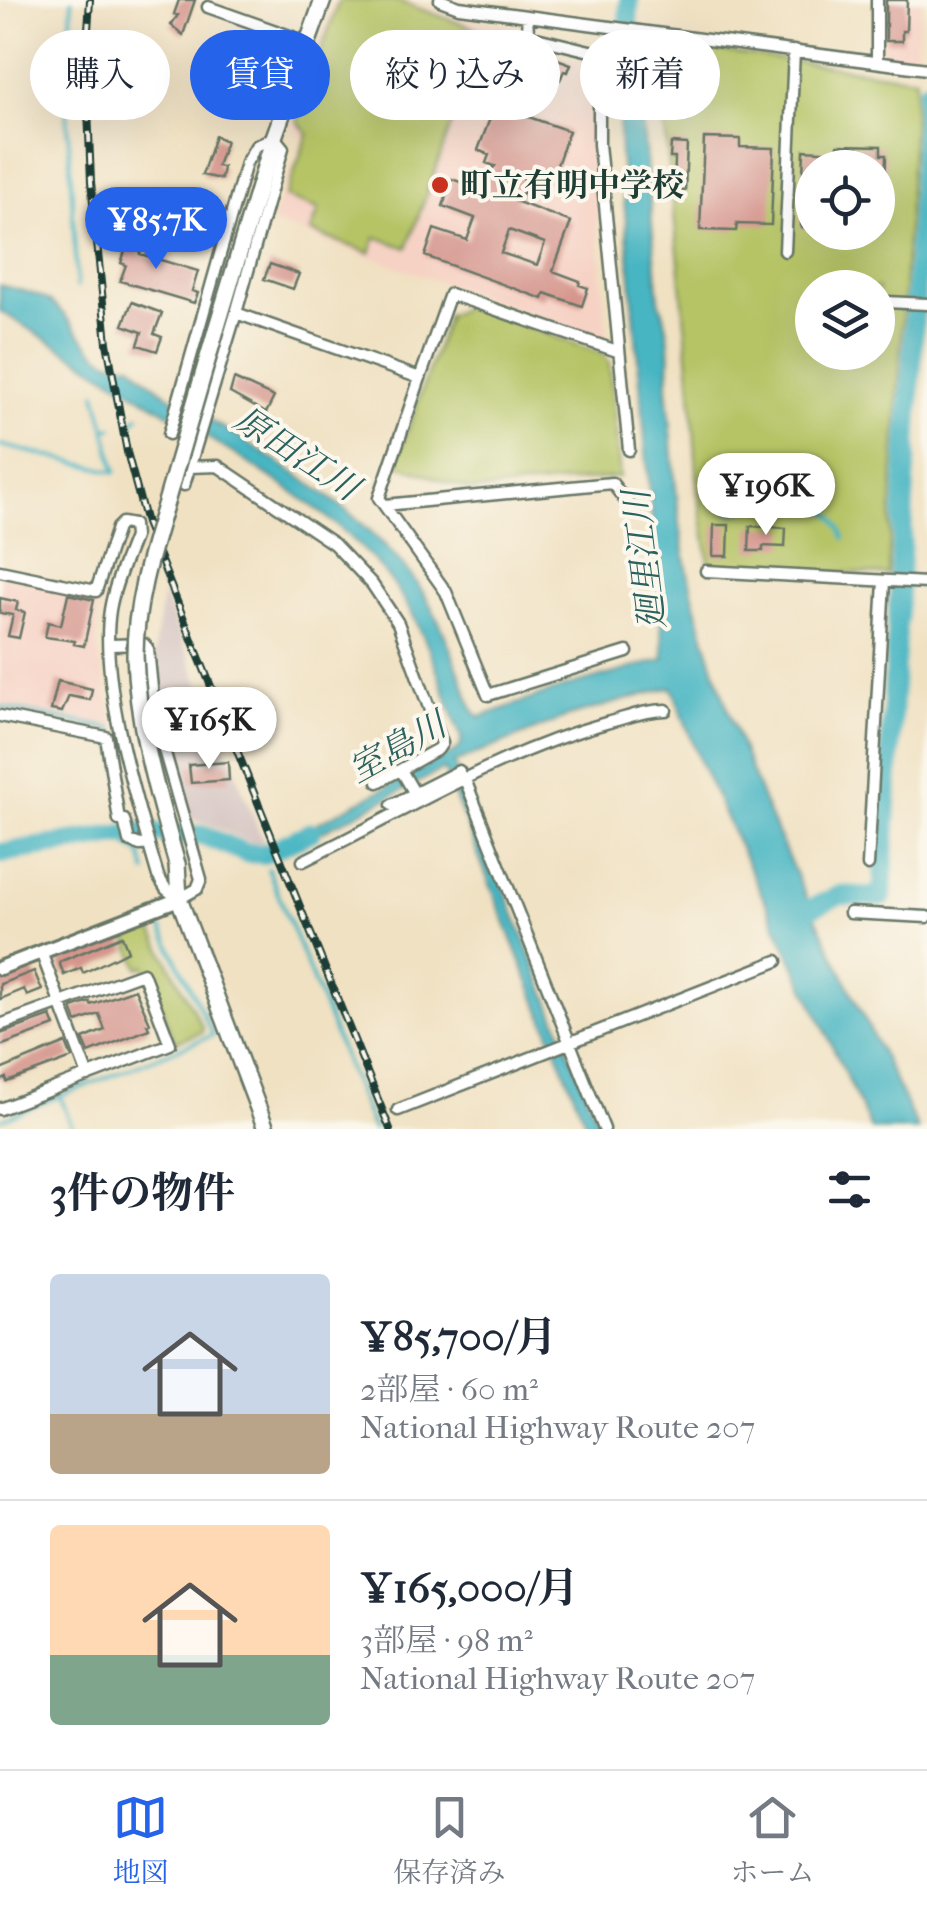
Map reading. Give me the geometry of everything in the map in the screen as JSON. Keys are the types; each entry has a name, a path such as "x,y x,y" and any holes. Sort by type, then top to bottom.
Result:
{"highway":[{"path":"312,30 323,0"},
{"path":"266,1129 180,899 177,864 140,714 135,654 139,607 152,549 280,120"}],"main road":[{"path":"0,968 180,899"}],"street":[{"path":"440,0 459,7 925,69"},
{"path":"877,0 877,62"},
{"path":"208,7 273,30"},
{"path":"527,16 532,36 590,52 598,64 600,144 629,450"},
{"path":"785,252 794,52"},
{"path":"169,434 246,162 256,146 274,137 283,148 184,485"},
{"path":"618,351 450,294 379,498 446,592 488,695 627,652"},
{"path":"895,303 924,304"},
{"path":"236,313 420,378"},
{"path":"189,467 218,466 334,544 372,584 398,623 442,743 438,749 378,782"},
{"path":"385,505 612,484 634,513"},
{"path":"0,571 96,591 117,528 122,523 133,525 134,536 110,610 107,656 148,844 158,876 166,889 180,899 197,889 201,879 155,718 148,649 144,644 110,645"},
{"path":"706,572 927,583"},
{"path":"868,865 894,581"},
{"path":"304,860 462,774 581,730 666,710"},
{"path":"0,716 106,737 119,820 124,820 128,841 148,844"},
{"path":"401,770 415,794"},
{"path":"462,774 604,1129"},
{"path":"392,805 446,782"},
{"path":"850,913 927,916"},
{"path":"41,952 88,1076"},
{"path":"398,1110 777,961"},
{"path":"0,1024 143,973 170,1044 0,1110"}],"shaded area":[{"name":"町立有明中学校","path":"335,0 405,0 455,18 519,28 350,30 350,120 560,120 560,56 580,64 580,120 590,120 607,341 271,222 304,138 297,135 293,120 330,120 330,30 325,30"},
{"path":"882,0 921,0 916,60 882,56"},
{"path":"0,574 103,596 97,624 98,651 114,726 0,705"},
{"path":"163,594 264,843 254,844 189,819 161,723 155,687 155,641"}],"green space":[{"path":"339,0 395,0 479,30 350,30 350,120 453,120 407,248 376,237 370,253 311,232 319,209 285,197 308,134 297,120 330,120 329,30"},
{"path":"720,51 916,78 888,575 709,565 698,485 664,120 720,120"},
{"path":"467,306 601,353 609,361 620,477 472,491 396,464 448,315"},
{"path":"150,926 203,1029 175,1042 145,966 139,968 125,933"}],"water":[{"path":"619,120 642,120 659,300 669,343 667,388 682,541 712,661 762,798 918,1129 871,1129 700,762 672,687 572,715 454,763 600,1129 588,1129 444,769 288,849 285,840 461,746 423,635 387,576 365,551 314,507 0,311 0,285 46,299 105,359 132,364 171,397 273,459 355,517 402,564 422,591 443,631 474,712 480,717 562,688 664,659"},
{"path":"730,495 769,501 815,501 734,514 724,510 723,504"}],"building":[{"path":"179,0 195,0 183,35 171,25 178,15 174,14"},
{"path":"886,0 907,0 902,41 886,41"},
{"path":"560,60 571,64 568,72 564,71 560,80"},
{"path":"489,120 538,120 569,131 550,185 524,176 524,192 515,201 571,222 553,271 588,288 582,306 545,293 543,299 425,256 434,229 467,240 475,218 443,206 452,179 486,191 486,175 495,166 486,163 489,155 478,150","holes":["509,230 545,243 537,265 501,253"]},
{"path":"215,136 226,141 217,166 223,167 221,179 202,175"},
{"path":"704,138 740,139 740,147 774,148 771,225 737,224 736,231 700,230"},
{"path":"671,143 687,144 685,191 674,190 675,158 670,158"},
{"path":"838,145 881,146 881,150 838,150"},
{"path":"133,227 147,231 140,254 198,271 192,291 198,293 194,303 120,281 126,265 121,263"},
{"path":"270,264 299,274 293,289 264,279"},
{"path":"132,302 162,313 154,334 162,337 157,351 138,345 142,332 123,325"},
{"path":"234,379 274,397 266,413 230,393"},
{"path":"714,525 729,525 728,556 713,556"},
{"path":"750,526 786,528 785,547 763,546 763,551 749,551"},
{"path":"68,594 94,600 84,646 45,637 48,622 61,625"},
{"path":"0,598 18,602 16,610 25,612 19,638 8,636 13,615 0,613"},
{"path":"58,681 92,689 90,700 69,696 62,712 51,710"},
{"path":"228,762 229,780 191,783 189,765"},
{"path":"122,936 128,951 83,973 81,968 64,975 59,962"},
{"path":"34,971 42,990 27,996 24,989 0,999 0,984"},
{"path":"135,989 149,1029 89,1053 83,1039 105,1030 99,1014 77,1022 72,1008"},
{"path":"51,1016 55,1026 0,1046 0,1034"},
{"path":"66,1043 72,1058 7,1082 6,1078 0,1081 0,1070"}],"waterway":[{"path":"72,0 67,109 77,287"},
{"name":"廻里江川","path":"628,30 629,0"},
{"path":"796,915 840,895 882,897 927,91"},
{"path":"96,393 105,427"},
{"path":"131,424 139,416"},
{"path":"0,445 116,472 105,429 112,428"},
{"path":"812,503 833,516 844,538"},
{"name":"室島川","path":"0,707 112,729 128,813 133,816 136,832"},
{"name":"室島川","path":"0,853 136,832 202,835 246,853 264,854 311,832"},
{"path":"127,845 141,854 146,872"},
{"path":"268,869 373,1129"},
{"path":"60,1096 213,1035 162,929"},
{"path":"0,1120 60,1096 73,1129"}],"railway":[{"path":"90,0 86,60 91,182 107,343 127,452 146,523 390,1129"}],"place":[{"name":"町立有明中学校","path":"440,185"}],"water label":[{"name":"原田江川","path":"297,453"}]}
